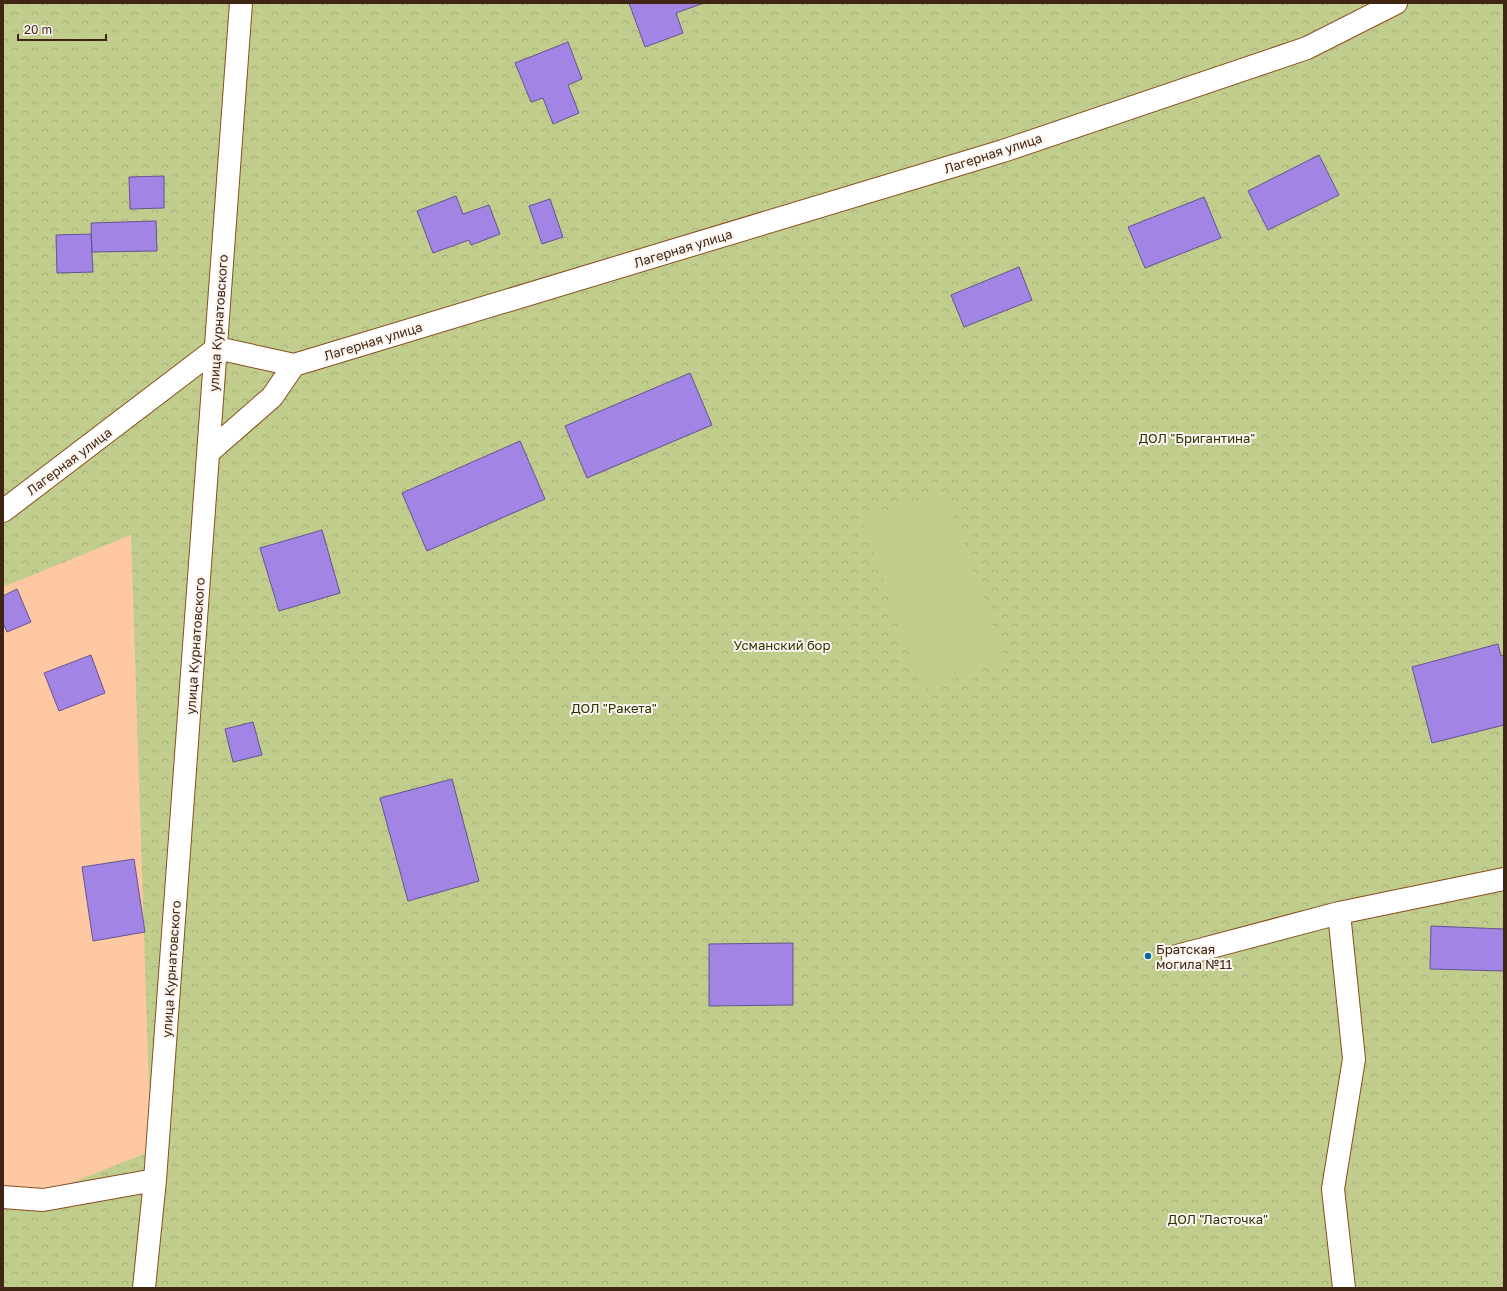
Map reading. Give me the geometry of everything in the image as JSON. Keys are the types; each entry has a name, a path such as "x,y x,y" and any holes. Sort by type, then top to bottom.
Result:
{"street":[{"name":"улица Курнатовского","path":"144,1288 155,1180 217,348 241,3"},
{"name":"Лагерная улица","path":"3,511 217,348 294,365 1003,151 1307,48 1396,3"},
{"path":"209,452 272,397 294,365"},
{"path":"1173,956 1339,913 1504,879"},
{"path":"1339,913 1354,1059 1333,1189 1344,1288"},
{"path":"3,1198 44,1200 155,1180"}],"green space":[{"name":"Усманский бор","path":"3,3 1504,3 1504,1288 3,1288 3,1210 151,1151 131,535 3,587"},
{"path":"945,491 1005,660 922,690 862,520"}],"building":[{"path":"629,3 704,3 676,13 683,33 645,47"},
{"path":"568,42 582,79 568,85 579,113 553,124 543,98 531,102 515,63"},
{"path":"1319,155 1339,195 1268,230 1248,191"},
{"path":"164,176 164,208 130,209 129,177"},
{"path":"456,196 463,214 489,205 500,234 471,245 469,240 433,253 417,211"},
{"path":"1204,197 1221,238 1145,268 1128,227"},
{"path":"550,199 563,237 542,244 529,206"},
{"path":"156,221 157,251 92,252 91,223"},
{"path":"91,234 93,272 57,273 56,235"},
{"path":"1019,267 1032,300 964,327 951,295"},
{"path":"690,373 712,425 587,478 565,426"},
{"path":"520,441 545,499 427,551 402,493"},
{"path":"322,530 340,593 279,611 260,548"},
{"path":"17,589 31,622 7,632 3,623 3,596"},
{"path":"1498,644 1501,656 1504,655 1504,725 1432,743 1412,667"},
{"path":"91,655 105,693 59,711 44,673"},
{"path":"253,722 262,755 233,762 225,729"},
{"path":"452,779 479,881 408,901 380,798"},
{"path":"134,859 145,932 93,941 82,867"},
{"path":"1431,926 1504,929 1504,971 1430,969"},
{"path":"793,943 793,1005 709,1006 709,944"}],"place":[{"name":"Братская могила №11","path":"1148,956"}],"park label":[{"name":"ДОЛ \"Бригантина\"","path":"1197,438"},
{"name":"ДОЛ \"Ракета\"","path":"614,708"},
{"name":"ДОЛ \"Ласточка\"","path":"1218,1219"}]}
